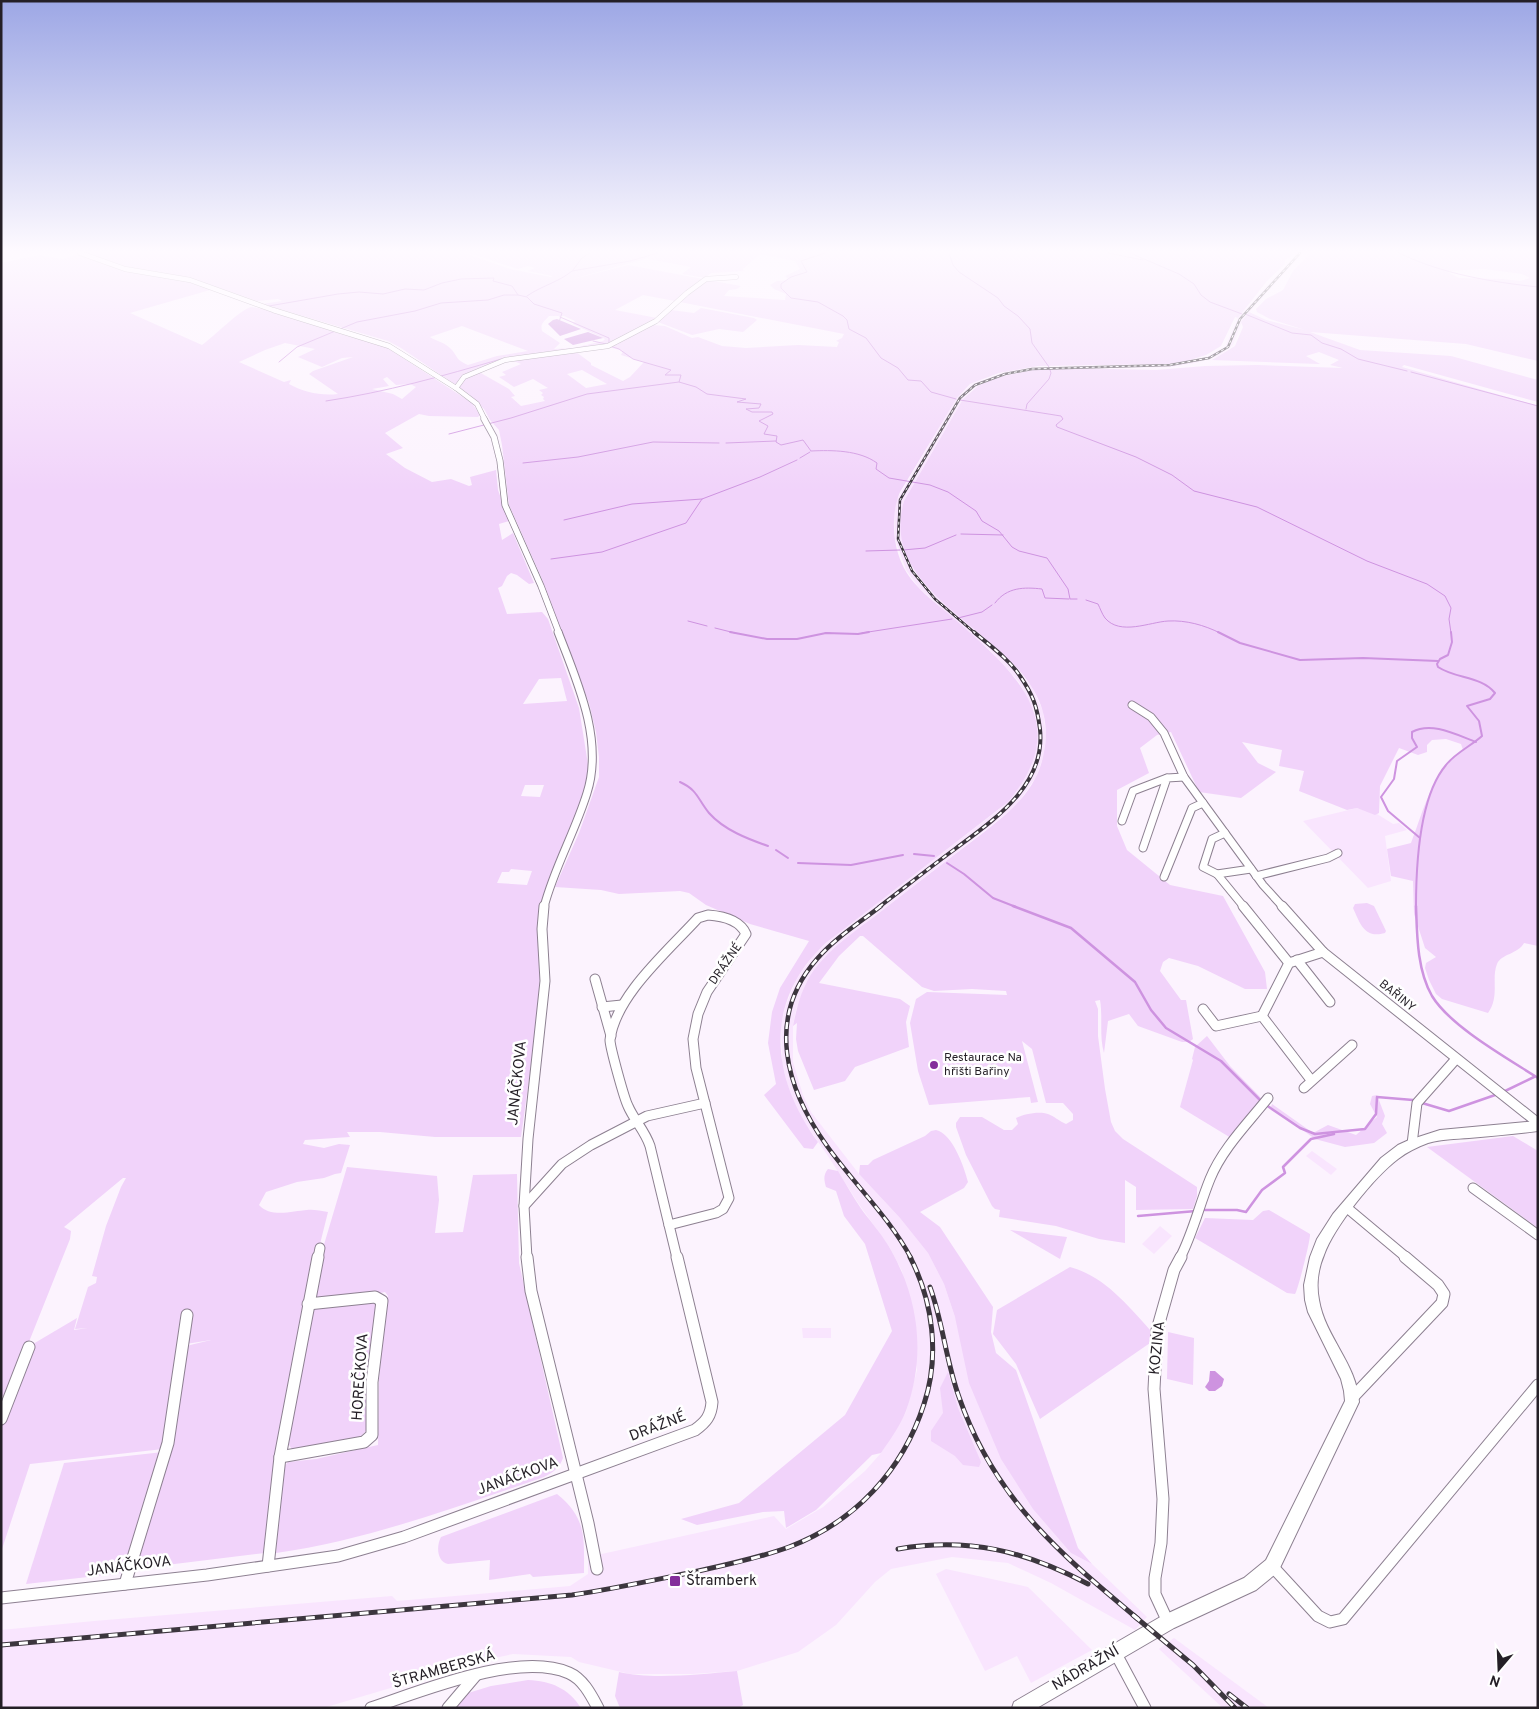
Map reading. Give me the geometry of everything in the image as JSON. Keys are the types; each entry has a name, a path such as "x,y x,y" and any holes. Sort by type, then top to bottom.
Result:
{"main road":[{"path":"1168,1622 1250,1584 1272,1566 1346,1416 1352,1398 1345,1374 1316,1315 1311,1288 1312,1269 1318,1250 1328,1231 1385,1161 1412,1144 1435,1136 1538,1125"},
{"name":"NÁDRAŽNÍ","path":"1020,1708 1168,1622"}],"street":[{"name":"JANÁČKOVA","path":"1,1598 126,1584 338,1556 380,1544 575,1474 531,1291 527,1263 524,1206 528,1139 544,1000 545,974 542,913 547,894 570,841 590,783 592,757 587,710 541,586 505,505 500,461 494,437 480,408 456,388 400,352 382,343 348,333"},
{"path":"456,388 464,377 505,360 598,348 618,342 635,333"},
{"name":"BAŘINY","path":"1132,705 1151,717 1164,733 1184,777 1253,872 1323,952 1507,1098 1538,1125"},
{"path":"1122,821 1133,791 1167,778 1184,777"},
{"path":"1143,848 1167,778"},
{"path":"1164,877 1192,808 1203,803"},
{"path":"1225,833 1212,839 1203,867 1217,874 1330,1002"},
{"path":"1217,874 1253,872 1328,858 1338,853"},
{"name":"DRÁŽNÉ","path":"611,1036 622,1005 642,978 698,918 706,915 717,916 743,927 746,932 745,937 714,980 698,1014 693,1050 729,1198 723,1209 716,1213 669,1225"},
{"path":"1203,1009 1216,1026 1262,1016 1293,962 1323,952"},
{"name":"DRÁŽNÉ","path":"575,1474 696,1430 705,1423 711,1414 712,1407 710,1390 646,1135 628,1106 611,1048 611,1036 595,979"},
{"path":"602,1007 622,1005"},
{"path":"1262,1016 1311,1080"},
{"path":"1304,1088 1352,1046"},
{"path":"1412,1144 1417,1103 1456,1059"},
{"name":"KOZINA","path":"1168,1622 1156,1594 1155,1578 1161,1543 1163,1499 1154,1389 1157,1330 1174,1270 1191,1237 1210,1178 1223,1156 1268,1098"},
{"path":"524,1206 570,1158 599,1140 656,1113 705,1103"},
{"path":"1473,1188 1538,1235"},
{"path":"1346,1207 1438,1285 1444,1294 1442,1302 1352,1398"},
{"path":"268,1566 280,1457 320,1248"},
{"name":"HOREČKOVA","path":"280,1457 364,1442 372,1435 372,1382 382,1301 375,1297 308,1304"},
{"path":"126,1584 168,1443 187,1315"},
{"path":"1,1419 30,1347"},
{"path":"1272,1566 1318,1616 1327,1622 1334,1623 1344,1619 1538,1386"},
{"path":"575,1474 597,1568"},
{"path":"1115,1652 1145,1708"},
{"name":"ŠTRAMBERSKÁ","path":"370,1708 476,1675 527,1667 560,1670 570,1674 584,1685 598,1708"},
{"path":"448,1708 476,1675"}],"shaded area":[{"path":"1,333 174,333 202,345 217,333 337,333 383,345 472,403 480,415 478,417 419,414 385,433 403,448 386,454 405,468 432,482 451,479 469,486 472,485 470,477 496,470 498,490 509,521 499,524 502,540 513,533 534,583 529,584 511,573 507,576 502,586 498,588 507,614 542,612 548,619 579,708 590,777 541,907 537,931 542,986 521,1137 435,1137 380,1132 347,1132 350,1137 305,1140 303,1144 324,1148 339,1144 350,1145 341,1173 297,1182 266,1192 259,1205 275,1213 309,1210 328,1212 301,1320 290,1393 278,1446 265,1553 134,1569 172,1440 186,1346 211,1340 186,1344 192,1312 183,1314 163,1449 30,1464 1,1552 1,1426 33,1344 77,1318 74,1330 88,1328 75,1329 88,1287 96,1283 97,1277 92,1276 106,1226 126,1178 123,1178 64,1227 71,1231 70,1239 9,1392 1,1397","holes":["285,343 315,349 298,357 322,367 342,358 353,357 309,374 338,394 312,393 289,384 291,380 284,382 239,362","387,377 396,385 410,384 416,387 402,399 393,394 372,389 389,386 383,379","561,678 567,701 523,704 539,679","525,785 544,785 540,797 521,796","511,869 532,871 527,885 497,883 502,872 509,872"]},
{"path":"360,333 442,333 430,337 449,347 459,360 468,365 497,356 528,351 480,333 545,333 560,343 554,349 574,348 605,339 592,333 680,333 722,346 746,348 798,345 837,347 839,342 836,341 842,338 844,334 838,333 1227,333 1221,346 1206,355 1170,364 1038,366 999,373 970,384 957,398 900,492 894,525 897,548 905,570 920,589 973,635 1013,676 1028,698 1036,721 1037,746 1028,773 1008,802 827,942 806,965 792,989 783,1014 780,1039 783,1065 790,1091 802,1117 818,1142 813,1149 804,1148 764,1095 776,1084 768,1043 772,1012 780,988 809,941 750,924 706,905 689,893 680,891 619,894 601,890 555,887 579,833 599,777 596,732 589,703 542,579 509,505 499,430 490,420 484,409 469,394 388,341","holes":["609,347 623,351 621,355 644,362 630,377 623,381 591,365 591,363 576,352","511,360 521,364 502,372 506,375 499,377 514,387 533,379 548,388 539,390 543,393 541,395 545,401 521,406 511,397 515,396 509,389 479,372","582,370 607,384 586,388 567,374"]},
{"path":"557,333 570,333 560,336"},
{"path":"585,333 603,338 573,345 564,339"},
{"path":"686,333 702,333 692,335"},
{"path":"1231,333 1238,333 1233,345 1218,356 1195,363 1171,367 1024,371 984,383 972,389 963,399 904,501 901,516 904,546 913,570 926,587 1000,650 1032,687 1043,711 1046,735 1044,755 1036,777 1016,806 824,958 806,983 796,1010 793,1026 793,1062 803,1095 811,1112 859,1174 900,1218 928,1253 944,1284 955,1317 1071,1553 1092,1564 1147,1617 1135,1630 1051,1583 1008,1563 952,1557 891,1569 875,1582 836,1625 798,1652 737,1671 692,1674 630,1674 579,1662 571,1657 513,1654 485,1660 323,1708 1,1708 1,1630 392,1596 397,1601 570,1586 588,1574 588,1557 774,1516 786,1529 823,1507 865,1471 881,1453 906,1412 917,1370 902,1271 890,1248 800,1116 791,1098 782,1063 781,1025 785,1008 796,980 815,953 844,928 1001,808 1015,794 1031,766 1037,726 1034,711 1019,682 992,652 919,588 906,570 895,538 894,516 897,500 957,398 972,384 1003,373 1031,368 1169,364 1207,357 1225,347"},
{"path":"1241,333 1312,333 1360,350 1451,356 1538,380 1538,402 1404,365 1402,367 1538,406 1538,946 1524,943 1518,950 1499,961 1495,970 1494,1000 1488,1013 1442,999 1436,994 1429,980 1425,968 1426,963 1436,957 1425,948 1414,914 1413,881 1391,876 1387,849 1411,843 1436,780 1452,759 1463,750 1461,744 1446,739 1432,740 1427,745 1427,752 1418,755 1399,748 1380,786 1379,813 1375,815 1357,808 1347,810 1299,791 1304,771 1279,766 1282,750 1242,742 1258,763 1276,772 1241,798 1199,792 1171,732 1157,735 1140,748 1149,773 1117,790 1117,826 1127,850 1170,885 1223,896 1265,972 1267,989 1245,989 1198,966 1169,958 1163,962 1160,971 1181,1000 1186,1000 1193,1039 1189,1042 1182,1042 1138,1026 1129,1014 1108,1021 1104,1053 1100,1000 1095,1001 1098,1009 1098,1036 1105,1089 1111,1122 1115,1131 1123,1139 1197,1187 1197,1196 1193,1209 1136,1210 1136,1187 1125,1180 1125,1243 1099,1239 1056,1226 999,1217 1000,1210 992,1206 966,1155 956,1127 960,1117 982,1117 1004,1130 1012,1130 1018,1124 1016,1118 1036,1113 1050,1115 1066,1124 1073,1120 1073,1114 1063,1103 1046,1103 1032,1049 1022,1041 1038,1102 1031,1103 1030,1097 929,1105 918,1071 910,1023 916,999 927,992 1007,995 1006,991 972,989 934,991 922,987 863,936 860,936 839,956 819,983 900,999 910,1006 906,1022 909,1047 855,1067 845,1081 814,1090 798,1051 796,1039 797,1023 793,1026 803,990 814,970 828,954 1009,812 1035,780 1040,767 1044,752 1043,713 1027,681 1001,652 940,600 916,572 902,540 904,501 963,399 978,386 995,378 1037,369 1156,370 1205,366 1257,365 1343,368 1330,365 1339,360 1319,352 1306,356 1320,364 1212,360 1235,346"},
{"path":"1320,333 1538,333 1538,361 1466,344"},
{"path":"1357,808 1377,814 1393,824 1399,823 1407,830 1385,836 1391,881 1368,888 1303,821"},
{"path":"1367,903 1374,906 1386,931 1385,933 1372,934 1367,932 1361,924 1353,908 1355,904"},
{"path":"1207,1036 1230,1066 1263,1100 1231,1138 1180,1107 1195,1047"},
{"path":"1377,1095 1385,1116 1382,1124 1387,1133 1374,1143 1345,1147 1315,1139 1271,1107 1272,1104 1313,1133 1328,1125 1356,1135 1377,1117 1370,1104 1372,1096"},
{"path":"936,1130 953,1144 961,1160 968,1182 964,1188 920,1212 940,1227 993,1307 991,1332 996,1353 1016,1370 1078,1548 1092,1564 1071,1553 1033,1509 1001,1459 969,1383 955,1317 944,1284 928,1253 900,1218 859,1174 860,1165 868,1165 873,1160"},
{"path":"1513,1136 1538,1151 1538,1228 1427,1147"},
{"path":"1312,1151 1337,1169 1331,1175 1306,1156"},
{"path":"347,1167 437,1176 439,1200 435,1233 463,1232 473,1175 517,1174 519,1263 563,1458 558,1468 544,1477 445,1511 344,1540 276,1553 283,1468 288,1462 316,1459 378,1445 379,1379 386,1300 388,1296 385,1292 376,1294 374,1292 316,1298 323,1248"},
{"path":"828,1169 838,1171 862,1210 891,1250 901,1269 908,1289 913,1308 917,1349 916,1370 906,1411 881,1453 872,1455 816,1510 786,1528 784,1511 763,1512 697,1525 681,1519 739,1503 845,1415 892,1331 865,1244 844,1216 836,1191 826,1187 824,1178"},
{"path":"1269,1210 1310,1234 1295,1294 1287,1293 1195,1238 1205,1218 1253,1220 1263,1211"},
{"path":"1160,1226 1172,1236 1154,1254 1142,1244"},
{"path":"1010,1230 1067,1237 1060,1259"},
{"path":"1070,1267 1083,1271 1106,1285 1153,1333 1150,1343 1040,1419 1016,1364 993,1334 997,1310"},
{"path":"372,1302 377,1307 366,1431 360,1437 292,1449 288,1439 308,1315 316,1308"},
{"path":"802,1328 831,1328 831,1338 803,1338"},
{"path":"1168,1332 1194,1338 1193,1385 1167,1379"},
{"path":"1210,1371 1215,1371 1224,1379 1222,1386 1215,1391 1209,1391 1205,1387 1209,1381"},
{"path":"948,1372 958,1408 981,1462 979,1467 963,1465 955,1456 931,1441 931,1431 943,1413 940,1388"},
{"path":"163,1452 123,1573 26,1584 64,1463"},
{"path":"557,1494 567,1503 579,1520 584,1549 584,1573 533,1577 530,1574 489,1580 490,1560 448,1564 444,1563 440,1557 438,1549 441,1537"},
{"path":"946,1569 1028,1587 1092,1650 1031,1683 1017,1656 985,1671 936,1574"},
{"path":"1174,1638 1269,1708 1223,1708 1159,1649"},
{"path":"737,1671 743,1705 738,1708 620,1708 615,1696 619,1672 661,1676"},
{"path":"528,1680 544,1682 558,1687 570,1695 581,1708 453,1708 465,1694 491,1686"}],"waterway":[{"path":"279,362 297,347 331,333"},
{"path":"597,333 609,338 609,343"},
{"path":"856,333 866,338 881,358 898,368 908,380 921,381 931,392 956,399"},
{"path":"1026,409 1027,404 1049,379 1051,373 1049,367 1032,343 1031,333"},
{"path":"1291,333 1311,335 1322,343 1341,349 1358,359 1407,371"},
{"path":"593,341 606,344"},
{"path":"610,346 619,349 633,359 671,370 665,375 681,375 679,382"},
{"path":"326,401 392,388 501,359"},
{"path":"1411,372 1538,406"},
{"path":"449,434 511,418 587,394 679,382"},
{"path":"679,382 696,387 707,394 746,399 737,402 761,404 759,408 746,409 752,412 772,412 773,414 759,421 768,426 764,434 777,436 776,442 781,445 803,440 811,451 854,453 877,463 876,469 889,478 930,485 948,492 976,511 982,521 1002,535"},
{"path":"960,400 1061,416 1063,419 1056,425 1057,427 1136,457 1172,475 1194,491 1257,507 1367,561 1427,584 1445,596 1451,608 1449,619 1451,633"},
{"path":"726,443 776,441"},
{"path":"523,463 578,457 653,442 719,443"},
{"path":"800,458 810,452"},
{"path":"702,499 760,477 797,460"},
{"path":"551,559 602,552 686,523 702,499"},
{"path":"564,520 632,504 702,499"},
{"path":"961,534 1002,535"},
{"path":"903,550 925,548 956,535"},
{"path":"1002,535 1012,547 1019,551 1047,558 1068,589 1070,599 1077,599"},
{"path":"866,551 900,550"},
{"path":"995,603 1010,591 1022,588 1042,589 1045,598 1069,599"},
{"path":"1086,600 1098,604 1105,618 1119,626 1135,627 1168,621 1181,621 1201,625 1220,633"},
{"path":"958,618 982,612 992,605"},
{"path":"862,633 952,619"},
{"path":"688,621 707,626"},
{"path":"715,628 734,633"},
{"path":"730,632 734,633"},
{"path":"826,633 858,634 869,632"},
{"path":"1451,632 1452,642 1448,655 1440,659 1437,664 1438,667 1453,674 1483,683 1495,693 1490,699 1467,706 1479,721 1482,736 1475,742"},
{"path":"734,633 767,639 797,639 826,633"},
{"path":"1220,633 1240,643 1300,660 1363,658 1438,661"},
{"path":"1420,838 1388,811 1381,797 1394,779 1397,761 1417,747 1412,738 1412,732 1420,729 1436,728 1475,742"},
{"path":"1416,906 1418,852 1430,795 1446,765 1458,753 1475,742"},
{"path":"680,782 691,788 715,819 744,837 768,846"},
{"path":"776,850 788,858"},
{"path":"914,854 934,856"},
{"path":"798,863 851,865 903,855"},
{"path":"947,863 964,874 993,898 1016,907"},
{"path":"1013,906 1071,928 1135,982 1151,1010 1166,1028 1221,1061 1262,1102"},
{"path":"1416,906 1421,964 1423,975 1432,996 1441,1008 1466,1030 1538,1078"},
{"path":"1503,1092 1534,1077"},
{"path":"1422,1103 1449,1111 1498,1094"},
{"path":"1266,1105 1300,1128 1315,1134 1365,1129 1376,1114 1377,1097 1413,1100"},
{"path":"1205,1210 1237,1210 1246,1212 1262,1190 1285,1173 1283,1167 1311,1139 1334,1134"},
{"path":"1138,1216 1196,1211"}],"railway":[{"path":"975,633 935,599 912,571 898,539 900,500 960,398 975,385 1005,374 1032,369 1170,365 1209,358 1228,347 1234,333"},
{"path":"879,907 1001,813 1015,799 1035,767 1040,749 1040,729 1036,707 1031,695 1020,676 1010,664 999,652 974,632"},
{"path":"881,906 832,944 817,959 801,982 791,1005 787,1029 787,1053 792,1077 801,1101 813,1124 837,1160 882,1215 911,1258"},
{"path":"1,1645 572,1595 706,1569 754,1558 789,1547 813,1536 855,1508 889,1472 915,1428 929,1386 933,1348 929,1310 918,1274 910,1257"},
{"path":"930,1287 959,1397 974,1433 991,1465 1010,1494 1032,1521 1082,1571 1138,1619"},
{"path":"898,1549 949,1545 973,1546 996,1550 1042,1563 1088,1584"},
{"path":"1133,1615 1193,1665 1235,1708"},
{"path":"1229,1694 1247,1708"}],"place":[{"name":"Restaurace Na hřišti Bařiny","path":"934,1065"},
{"name":"Štramberk","path":"675,1581"}]}
